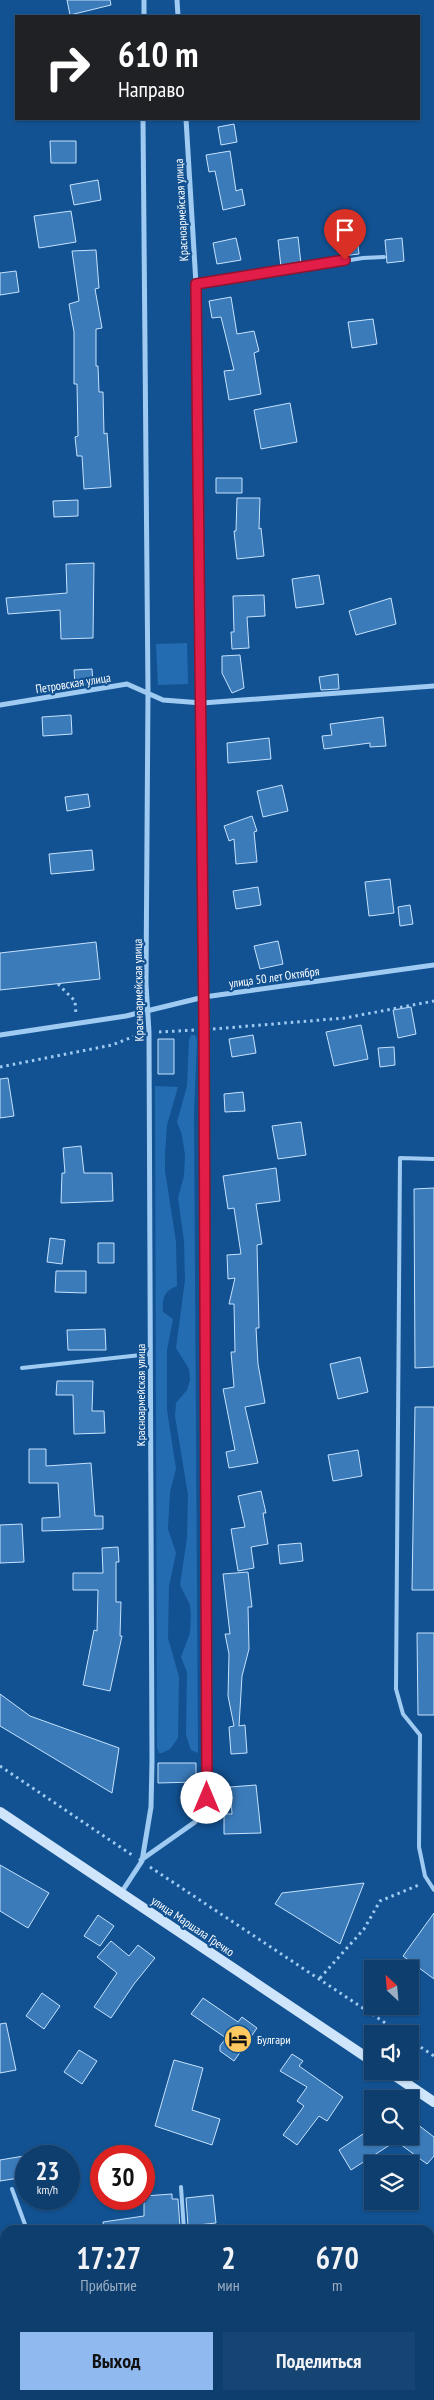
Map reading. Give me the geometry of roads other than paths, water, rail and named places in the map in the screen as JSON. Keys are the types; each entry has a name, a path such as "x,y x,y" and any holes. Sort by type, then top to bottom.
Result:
{"main road":[{"name":"улица Маршала Гречко","path":"0,1812 364,2056"},
{"path":"401,2080 434,2102"}],"street":[{"path":"144,0 144,15"},
{"path":"177,0 178,15"},
{"name":"Красноармейская улица","path":"142,1860 151,1807 149,1032 146,984 148,692 143,120"},
{"name":"Красноармейская улица","path":"121,1893 142,1860 195,1822 207,1798 202,703 196,284 186,120"},
{"name":"Петровская улица","path":"0,705 127,684 163,700 202,703 434,686"},
{"name":"улица 50 лет Октября","path":"0,1035 126,1016 204,997 434,964"}],"lane":[{"path":"196,284 362,258 384,257"},
{"path":"434,1159 400,1158 396,1689 404,1714 420,1735 419,1847 424,1876 434,1890"},
{"path":"22,1368 150,1354"},
{"path":"181,2187 184,2225"},
{"path":"12,2189 25,2225"}],"place":[{"name":"Булгари","path":"238,2039"}]}
